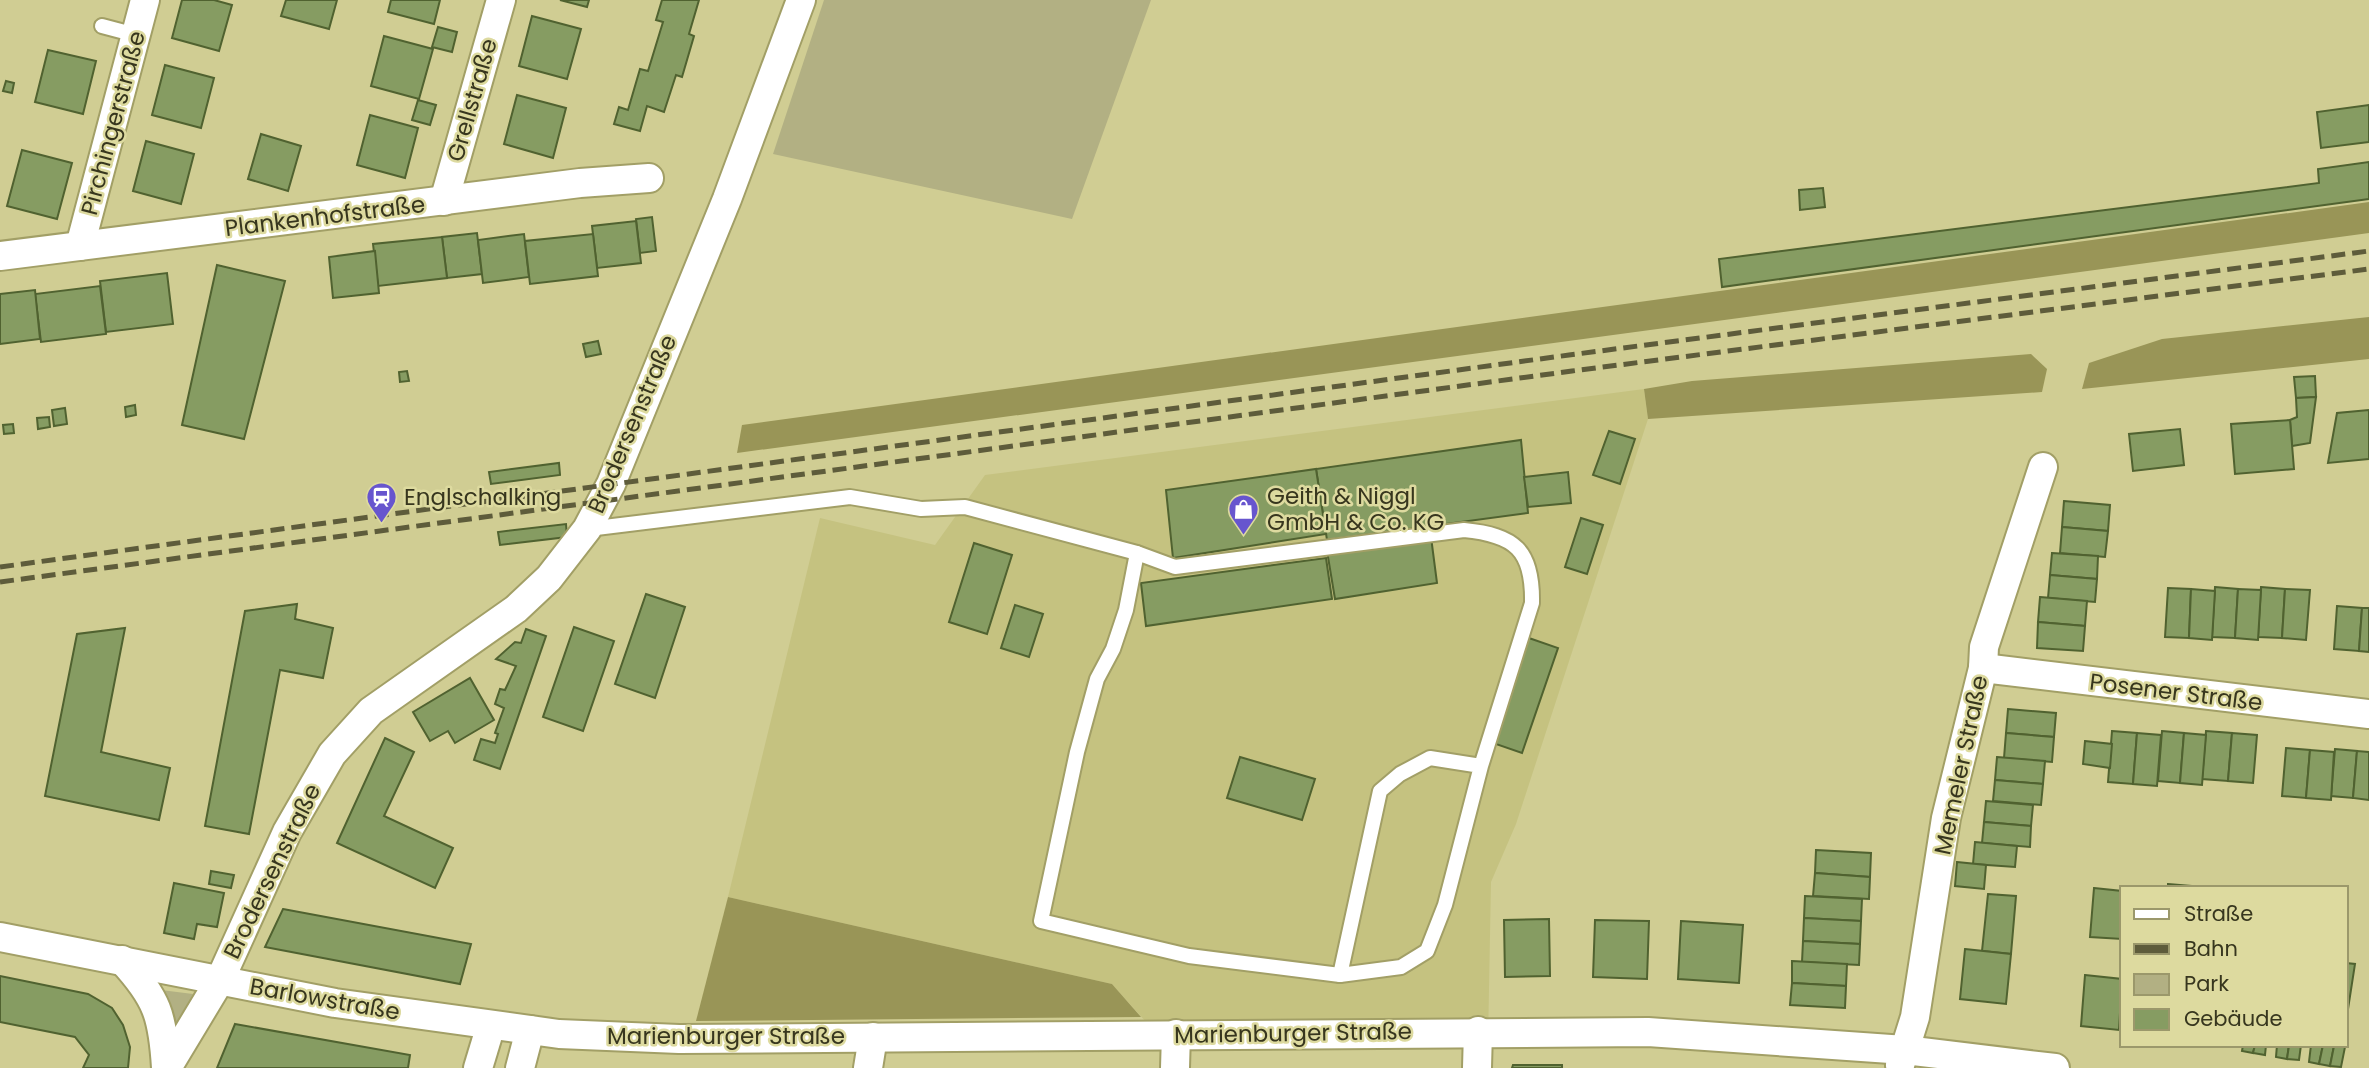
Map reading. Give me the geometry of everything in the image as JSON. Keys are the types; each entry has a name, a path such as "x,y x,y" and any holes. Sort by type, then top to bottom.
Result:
{"street":[{"name":"Pirchingerstraße","path":"80,246 145,0"},
{"name":"Grellstraße","path":"444,201 501,0"},
{"name":"Brodersenstraße","path":"166,1068 219,980 287,832 332,754 372,711 516,609 549,578 587,529 611,484 727,199 801,0"},
{"name":"Plankenhofstraße","path":"0,256 649,177"},
{"name":"Memeler Straße","path":"1903,1059 1915,1017 1946,818 1983,668 1984,647 2043,467"},
{"name":"Posener Straße","path":"1983,668 2369,714"},
{"name":"Barlowstraße","path":"0,937 335,1003 530,1030"},
{"path":"122,960 148,988 164,1028 166,1068"},
{"path":"478,1068 491,1024"},
{"name":"Marienburger Straße","path":"530,1030 679,1039 1478,1031 1648,1032 1903,1059 2055,1068"},
{"path":"520,1068 530,1030"},
{"path":"1477,1068 1478,1031"},
{"path":"1175,1034 1175,1068"},
{"path":"868,1068 873,1037"}],"lane":[{"path":"102,26 136,35"},
{"path":"587,529 850,496 921,509 965,507 1137,553 1175,567 1193,567 1464,530 1487,532 1507,540 1523,555 1533,575 1532,603 1481,766 1445,905 1427,951 1401,967 1340,975 1189,957 1041,921 1077,752 1097,679 1113,649 1126,610 1137,553"},
{"path":"1340,975 1380,791 1400,774 1430,758 1481,766"}],"shaded area":[{"path":"2369,202 2369,233 737,453 742,425"},
{"path":"2369,317 2369,359 2082,389 2089,363 2162,339"},
{"path":"2031,354 2047,369 2042,392 1648,419 1644,389 1692,381"},
{"path":"1644,389 1648,419 1516,824 1491,882 1488,1043 1164,1042 1112,984 728,897 820,518 935,545 985,475"},
{"path":"728,897 1112,984 1141,1017 696,1021"}],"green space":[{"path":"824,0 1151,0 1072,219 773,154"},
{"path":"153,989 193,994 174,1032"}],"building":[{"path":"182,0 214,0 232,5 219,51 172,38"},
{"path":"286,0 337,0 329,29 281,16"},
{"path":"391,0 440,0 434,24 388,12"},
{"path":"560,0 589,0 587,7"},
{"path":"662,0 699,0 689,34 694,36 682,77 676,75 664,112 647,106 640,131 614,124 619,107 628,110 640,69 648,71 663,22 656,20"},
{"path":"532,16 581,29 567,79 519,66"},
{"path":"438,27 457,32 452,52 432,47"},
{"path":"384,36 433,49 419,99 371,86"},
{"path":"48,50 96,61 83,114 35,102"},
{"path":"165,65 214,78 201,128 152,115"},
{"path":"6,81 14,83 12,93 3,91"},
{"path":"517,95 566,108 553,158 504,144"},
{"path":"418,100 436,105 430,125 412,120"},
{"path":"2369,105 2369,142 2321,148 2317,112"},
{"path":"370,115 418,128 405,178 357,165"},
{"path":"261,134 301,146 288,191 248,179"},
{"path":"146,141 194,154 181,204 133,191"},
{"path":"22,150 72,163 57,219 7,206"},
{"path":"2369,162 2369,199 1722,287 1719,259 2319,183 2318,169"},
{"path":"1823,188 1825,207 1800,210 1799,190"},
{"path":"652,217 656,251 640,253 636,219"},
{"path":"636,221 641,263 597,268 592,226"},
{"path":"477,233 482,274 447,278 442,237"},
{"path":"524,234 529,277 483,283 478,240"},
{"path":"593,234 598,276 530,284 525,241"},
{"path":"442,237 447,278 378,286 373,244"},
{"path":"375,251 379,293 333,298 329,257"},
{"path":"217,265 285,281 244,439 182,425"},
{"path":"167,273 173,324 106,332 100,281"},
{"path":"100,286 106,334 41,342 35,294"},
{"path":"35,290 40,339 0,344 0,294"},
{"path":"598,341 601,354 586,357 583,344"},
{"path":"407,371 409,381 400,382 399,372"},
{"path":"2315,376 2316,397 2296,398 2294,377"},
{"path":"2316,397 2310,443 2292,446 2290,420 2297,417 2296,398"},
{"path":"135,405 136,415 126,417 125,407"},
{"path":"65,408 67,424 54,426 52,410"},
{"path":"2369,410 2369,459 2328,463 2337,413"},
{"path":"49,417 50,427 38,429 37,418"},
{"path":"2290,420 2294,469 2235,474 2231,424"},
{"path":"13,424 14,433 4,434 3,425"},
{"path":"2180,429 2184,465 2133,471 2129,434"},
{"path":"1609,431 1635,439 1620,484 1593,475"},
{"path":"1521,440 1528,513 1327,540 1316,469"},
{"path":"559,463 560,475 491,484 489,472"},
{"path":"1316,469 1326,534 1173,558 1166,490"},
{"path":"1568,472 1571,503 1528,507 1524,477"},
{"path":"2064,501 2110,505 2108,531 2062,527"},
{"path":"1581,518 1603,525 1587,574 1565,567"},
{"path":"566,524 567,537 500,545 498,532"},
{"path":"2062,527 2108,531 2105,557 2060,553"},
{"path":"1431,537 1437,583 1335,599 1327,551"},
{"path":"974,543 1012,555 987,634 949,622"},
{"path":"2052,553 2098,556 2097,579 2050,575"},
{"path":"1326,558 1332,599 1146,626 1141,583"},
{"path":"2050,575 2097,579 2095,602 2048,598"},
{"path":"2215,587 2238,589 2235,638 2212,637"},
{"path":"2261,587 2285,589 2282,638 2258,637"},
{"path":"2168,588 2191,589 2189,638 2165,637"},
{"path":"2191,589 2215,591 2212,640 2189,638"},
{"path":"2238,589 2261,590 2258,640 2235,638"},
{"path":"2285,589 2310,590 2306,640 2282,638"},
{"path":"646,594 685,607 655,698 615,684"},
{"path":"2040,597 2087,601 2085,626 2038,622"},
{"path":"297,604 295,619 333,628 323,678 280,670 249,834 205,826 245,611"},
{"path":"1015,605 1043,614 1029,657 1001,648"},
{"path":"2337,606 2362,608 2359,651 2334,649"},
{"path":"2362,608 2369,608 2369,652 2359,651"},
{"path":"2038,622 2085,626 2083,651 2037,648"},
{"path":"574,627 614,641 583,731 543,717"},
{"path":"125,628 101,752 170,768 159,820 45,796 77,634"},
{"path":"526,629 546,636 500,769 474,760 481,739 495,743 498,734 495,733 504,708 495,704 500,689 505,690 516,666 496,659 515,642 521,643"},
{"path":"1526,637 1558,648 1522,753 1490,742"},
{"path":"470,678 494,720 455,743 448,731 430,741 413,712"},
{"path":"2008,709 2056,713 2054,737 2006,733"},
{"path":"2112,731 2137,733 2133,784 2108,782"},
{"path":"2162,731 2184,733 2180,783 2158,781"},
{"path":"2206,731 2232,733 2228,781 2202,779"},
{"path":"2006,733 2054,737 2052,762 2004,758"},
{"path":"2137,733 2161,735 2157,786 2133,784"},
{"path":"2184,733 2206,735 2202,785 2180,783"},
{"path":"2232,733 2257,735 2253,783 2228,781"},
{"path":"385,738 414,752 384,816 453,848 435,888 337,843"},
{"path":"2085,741 2112,744 2110,768 2083,764"},
{"path":"2286,748 2310,750 2306,798 2282,796"},
{"path":"2335,749 2357,751 2353,798 2331,796"},
{"path":"2310,750 2334,752 2331,800 2306,798"},
{"path":"2357,751 2369,752 2369,800 2353,798"},
{"path":"1240,757 1315,779 1302,820 1227,798"},
{"path":"1997,757 2045,761 2043,784 1995,780"},
{"path":"1995,780 2043,784 2041,805 1993,801"},
{"path":"1986,801 2033,805 2031,826 1984,822"},
{"path":"1984,822 2031,826 2030,847 1982,843"},
{"path":"1975,842 2017,846 2015,867 1973,864"},
{"path":"1816,850 1871,853 1870,877 1815,873"},
{"path":"1957,862 1986,865 1984,889 1955,886"},
{"path":"211,871 234,875 231,888 209,884"},
{"path":"1815,873 1870,877 1869,899 1813,896"},
{"path":"174,883 224,893 217,927 197,924 194,939 164,933"},
{"path":"2094,888 2120,891 2120,939 2090,937"},
{"path":"1988,894 2016,896 2011,954 1982,951"},
{"path":"1805,896 1862,899 1861,921 1804,918"},
{"path":"283,909 471,944 460,984 265,947"},
{"path":"1804,918 1861,921 1860,944 1803,941"},
{"path":"1549,919 1550,976 1505,977 1504,920"},
{"path":"1595,920 1649,921 1647,979 1593,977"},
{"path":"1681,921 1743,925 1739,983 1678,979"},
{"path":"1803,941 1860,944 1859,965 1802,962"},
{"path":"1965,949 2011,954 2006,1004 1960,999"},
{"path":"1792,961 1847,964 1846,986 1792,983"},
{"path":"2348,963 2355,964 2348,1009"},
{"path":"2085,975 2120,979 2119,1030 2081,1026"},
{"path":"0,976 88,994 112,1008 123,1025 130,1047 128,1068 83,1068 89,1055 75,1037 0,1022"},
{"path":"1792,983 1846,986 1845,1008 1790,1005"},
{"path":"235,1024 410,1055 408,1068 217,1068"},
{"path":"2243,1047 2254,1047 2253,1053 2242,1051"},
{"path":"2254,1047 2266,1047 2265,1055 2253,1053"},
{"path":"2277,1047 2289,1047 2287,1059 2276,1057"},
{"path":"2289,1047 2301,1047 2299,1060 2287,1059"},
{"path":"2311,1047 2323,1047 2319,1064 2309,1062"},
{"path":"2323,1047 2334,1047 2330,1066 2319,1064"},
{"path":"2334,1047 2345,1047 2341,1067 2330,1066"},
{"path":"1513,1065 1562,1065 1562,1068 1512,1068"}],"railway":[{"path":"0,567 1569,355 2369,251"},
{"path":"0,582 1572,371 2369,269"}],"place":[{"name":"Englschalking","path":"381,524"},
{"name":"Geith & Niggl GmbH & Co. KG","path":"1244,536"}]}
